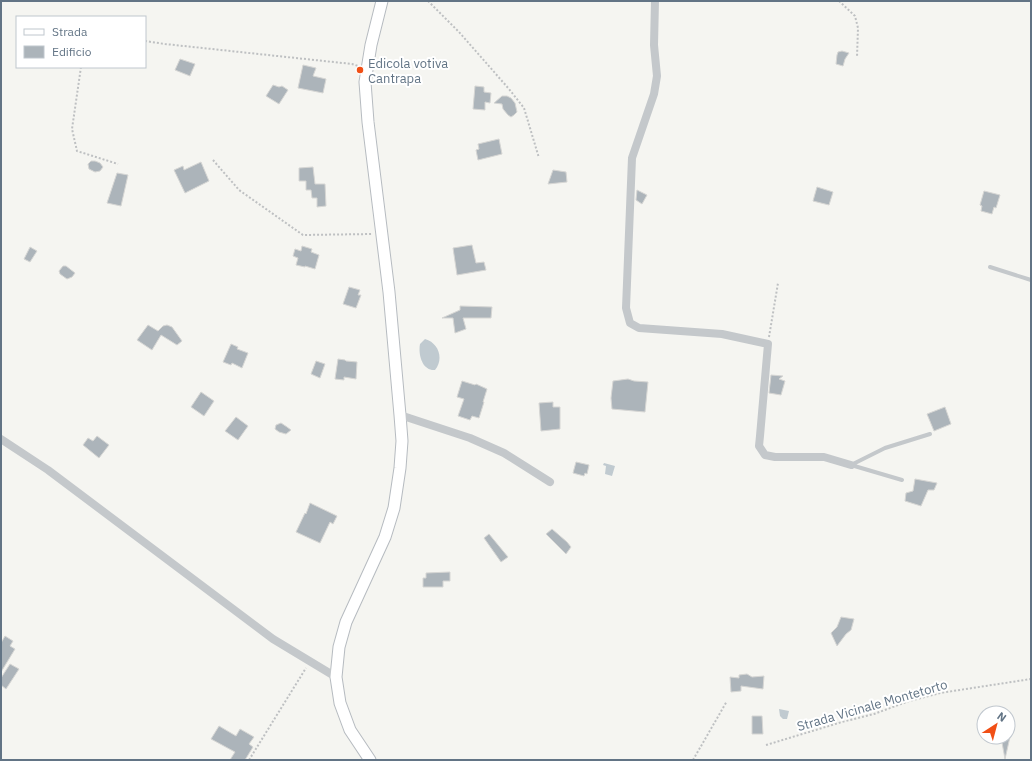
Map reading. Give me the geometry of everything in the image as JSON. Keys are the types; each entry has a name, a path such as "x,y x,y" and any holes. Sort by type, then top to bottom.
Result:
{"main road":[{"path":"370,760 350,730 340,703 336,677 339,647 346,622 385,537 394,508 400,468 402,441 382,234 368,122 365,82 371,45 382,1"}],"street":[{"path":"655,1 654,45 657,76 654,94 632,158 626,308 630,323 639,328 722,334 768,344 759,446 765,455 775,457 824,457 851,464"},
{"path":"400,415 470,438 504,453 550,482"},
{"path":"1,438 48,470 273,639 336,677"}],"lane":[{"path":"990,266 1031,280"},
{"path":"851,464 885,448 930,434"},
{"path":"851,464 902,480"}],"path":[{"path":"428,1 459,32 524,108 539,158"},
{"path":"839,1 855,16 858,28 856,57"},
{"path":"146,40 165,44 352,64 367,70"},
{"path":"81,68 72,129 76,151 118,164"},
{"path":"213,160 239,190 303,235 382,234"},
{"path":"768,344 778,283"},
{"path":"249,760 309,662"},
{"name":"Strada Vicinale Montetorto","path":"766,745 874,714 909,701 940,693 1031,679"},
{"path":"693,760 727,702"}],"shaded area":[{"path":"425,339 434,344 439,352 438,366 435,370 427,368 420,357 420,344"},
{"path":"604,463 615,466 612,476 605,474 606,466 603,465"},
{"path":"779,709 789,711 787,719 783,719 780,716"}],"building":[{"path":"842,51 849,53 843,66 836,64 838,52"},
{"path":"180,59 195,64 190,76 175,70"},
{"path":"303,65 316,68 313,76 326,79 323,93 298,88"},
{"path":"273,85 279,87 282,86 288,90 279,104 266,96"},
{"path":"475,86 484,87 484,92 491,93 490,103 485,102 485,110 473,109"},
{"path":"502,96 511,98 515,103 517,112 511,117 503,109 502,104 494,103"},
{"path":"499,139 502,154 478,160 476,150 479,149 478,144"},
{"path":"91,161 100,163 103,167 100,171 95,172 89,169 88,164"},
{"path":"201,162 209,181 185,193 174,170 183,166 184,170"},
{"path":"313,167 315,184 325,184 326,206 317,207 317,198 312,198 311,190 306,190 306,181 299,181 299,168"},
{"path":"553,170 566,172 567,182 548,184"},
{"path":"117,173 128,175 121,206 107,203"},
{"path":"817,187 833,192 829,205 813,201"},
{"path":"637,190 647,195 642,204 636,200"},
{"path":"984,191 1000,195 996,208 994,207 992,214 981,211 982,206 980,205"},
{"path":"472,245 476,263 484,262 486,270 457,275 453,248"},
{"path":"302,246 312,249 311,252 319,255 315,269 296,265 298,258 293,256 295,249 301,251"},
{"path":"30,247 37,251 30,262 24,259"},
{"path":"63,266 66,266 75,273 72,277 67,279 60,274 59,271"},
{"path":"349,287 360,290 358,295 361,295 356,308 343,304"},
{"path":"460,306 492,307 491,318 463,318 466,329 455,333 453,318 442,318 460,310"},
{"path":"148,325 158,331 163,326 167,325 172,327 182,341 177,345 161,335 152,350 137,340"},
{"path":"231,344 238,347 237,349 248,353 242,368 232,363 231,365 223,362"},
{"path":"338,359 357,362 356,379 344,377 344,380 335,379"},
{"path":"316,361 325,364 320,378 311,374"},
{"path":"771,375 783,376 779,379 785,381 781,395 769,393"},
{"path":"628,379 648,382 645,412 612,409 611,398 613,381"},
{"path":"462,381 476,384 487,389 479,418 472,416 470,420 458,416 464,399 457,397"},
{"path":"201,392 214,401 204,416 191,407"},
{"path":"553,402 553,407 560,407 560,429 541,431 539,403"},
{"path":"945,407 951,424 934,431 927,414"},
{"path":"236,417 248,426 238,440 225,431"},
{"path":"281,423 291,430 286,434 279,432 275,429 276,425"},
{"path":"97,436 109,445 99,458 83,445 88,438 93,441"},
{"path":"576,462 589,465 587,474 585,473 584,476 573,473"},
{"path":"915,479 937,483 934,490 928,490 921,506 905,501 906,493 913,491"},
{"path":"310,503 337,516 333,524 330,522 320,543 296,532"},
{"path":"552,529 571,547 566,554 546,534"},
{"path":"489,534 508,557 501,562 484,538"},
{"path":"450,572 450,581 443,581 443,587 423,587 423,578 426,578 426,573"},
{"path":"841,617 854,619 851,630 837,646 831,633 837,627"},
{"path":"5,636 13,641 10,646 15,649 1,672 1,643"},
{"path":"10,664 19,669 6,689 1,685 1,678"},
{"path":"747,674 752,677 764,676 763,689 741,686 741,691 731,692 730,677 739,678 739,675"},
{"path":"752,716 762,716 763,734 752,734"},
{"path":"219,726 236,736 240,729 254,737 249,744 253,747 245,760 230,760 235,752 211,739"},
{"path":"1002,745 1008,745 1005,759"}],"place":[{"name":"Edicola votiva Cantrapa","path":"360,70"}]}
